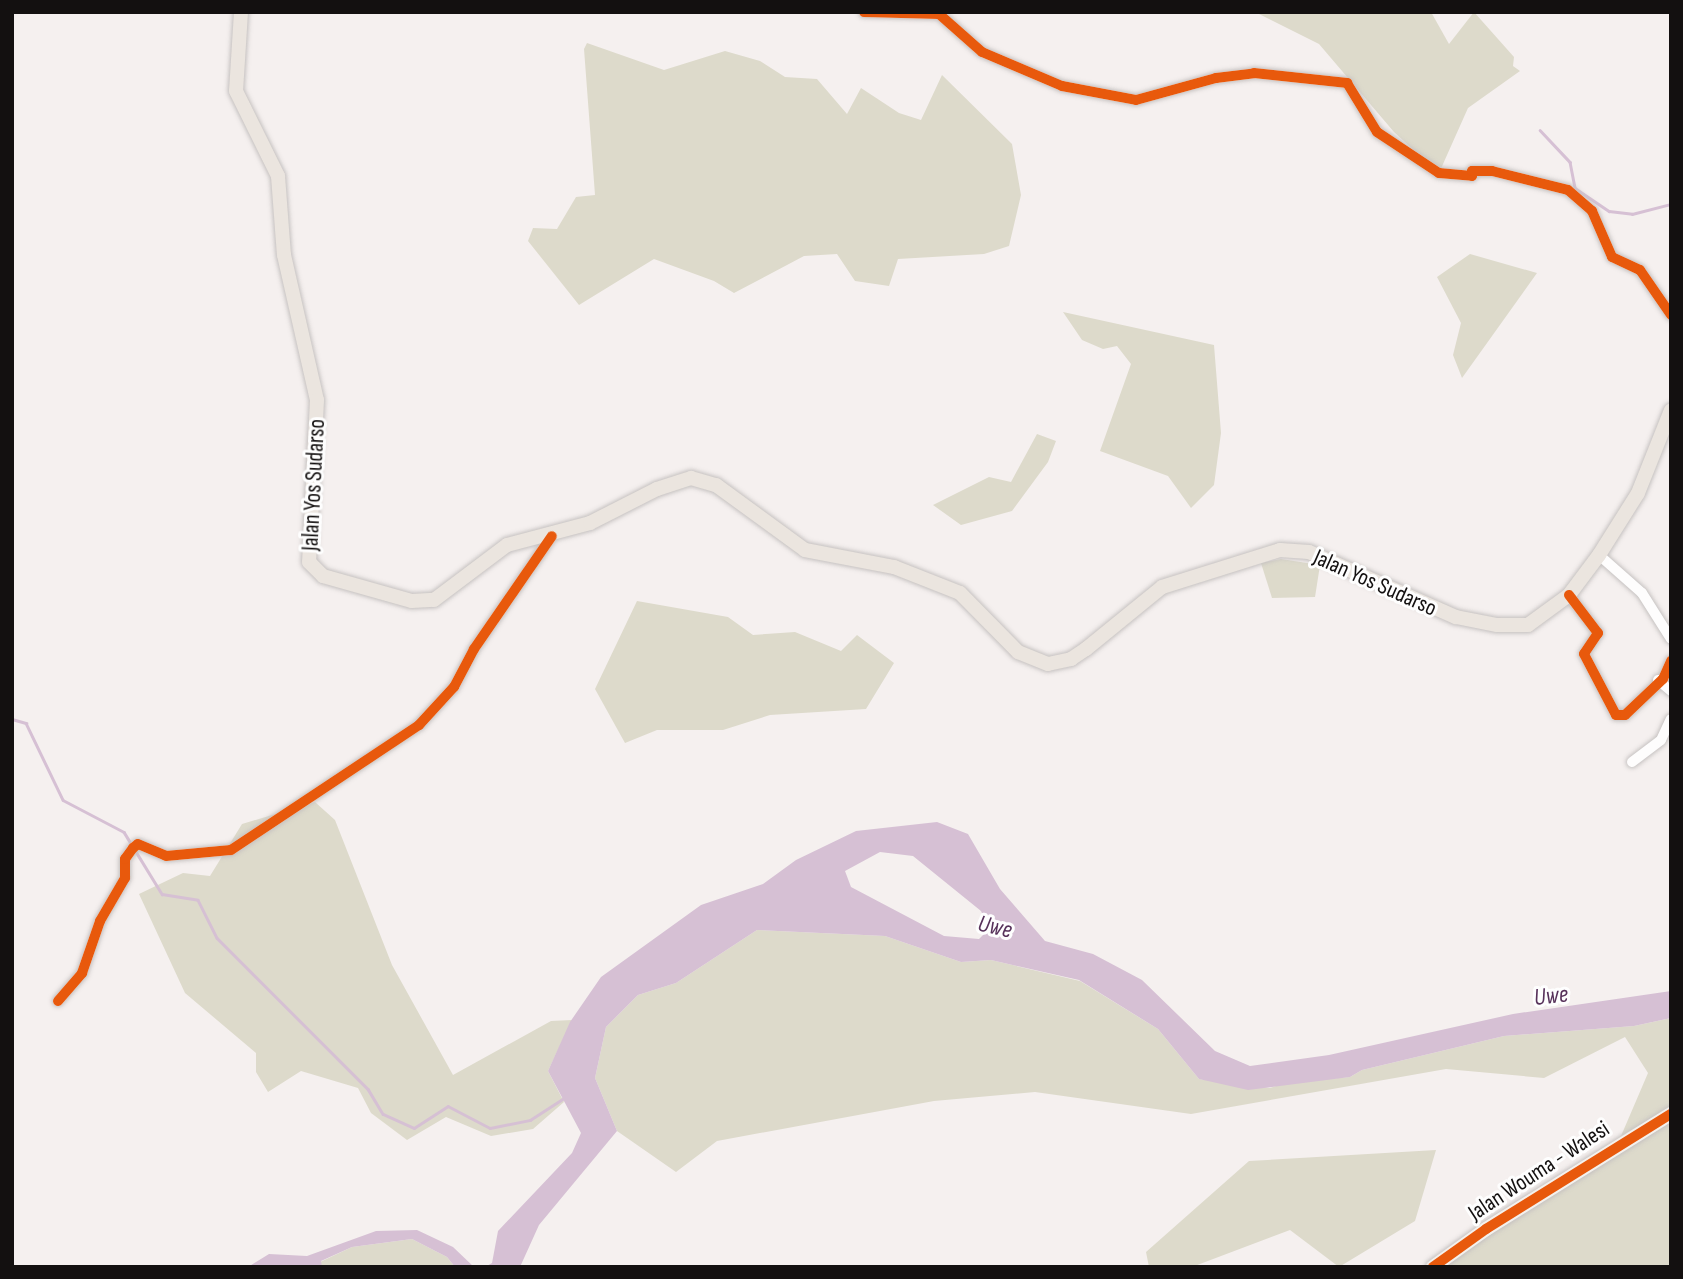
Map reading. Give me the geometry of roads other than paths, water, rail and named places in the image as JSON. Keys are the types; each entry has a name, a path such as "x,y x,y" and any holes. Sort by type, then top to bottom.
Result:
{"main road":[{"name":"Jalan Yos Sudarso","path":"241,12 236,92 278,176 284,255 317,400 308,543 313,569 412,601 428,602 507,545 552,536 590,523 672,482 700,480 740,500 805,550 894,567 960,593 1018,652 1048,664 1071,659 1086,649 1162,587 1280,550 1309,552 1443,613 1497,625 1528,625 1548,615 1569,595 1599,555 1638,493 1671,410"}],"street":[{"path":"864,12 939,14 982,52 1062,86 1136,100 1216,78 1254,73 1347,83 1377,132 1439,173 1472,176 1472,171 1492,170 1568,190 1592,211 1612,257 1640,270 1671,315"},
{"path":"58,1001 82,974 100,921 125,878 125,859 134,846 162,856 231,850 419,725 454,687 474,649 552,536"},
{"path":"1599,555 1642,593 1671,639"},
{"path":"1569,595 1598,633 1584,654 1616,715 1625,715 1658,680 1671,661"},
{"path":"1658,680 1671,691"},
{"path":"1632,762 1661,740 1671,719"},
{"name":"Jalan Wouma - Walesi","path":"1433,1267 1486,1228 1671,1114"}],"water":[{"name":"Uwe","path":"937,822 968,834 1000,889 1045,941 1093,954 1142,980 1215,1051 1250,1066 1329,1055 1513,1014 1671,991 1671,1018 1634,1026 1504,1036 1362,1070 1350,1077 1248,1090 1199,1079 1158,1029 1079,980 991,960 961,962 885,936 757,930 676,983 638,995 606,1027 595,1078 617,1131 539,1225 520,1267 485,1267 492,1263 498,1231 572,1153 581,1133 548,1071 570,1022 601,977 701,905 763,884 796,860 856,831","holes":["880,852 913,856 981,911 989,929 979,939 944,936 851,887 845,871"]},
{"path":"417,1230 453,1247 474,1267 455,1267 447,1257 412,1239 352,1247 321,1261 322,1267 248,1267 269,1254 307,1256 376,1231"}],"waterway":[{"path":"1540,130 1570,162 1575,188 1609,211 1632,214 1671,204"},
{"path":"12,719 26,723 63,800 124,832 162,894 198,900 217,938 368,1089 383,1114 414,1128 448,1106 490,1128 530,1120 564,1098"}]}
